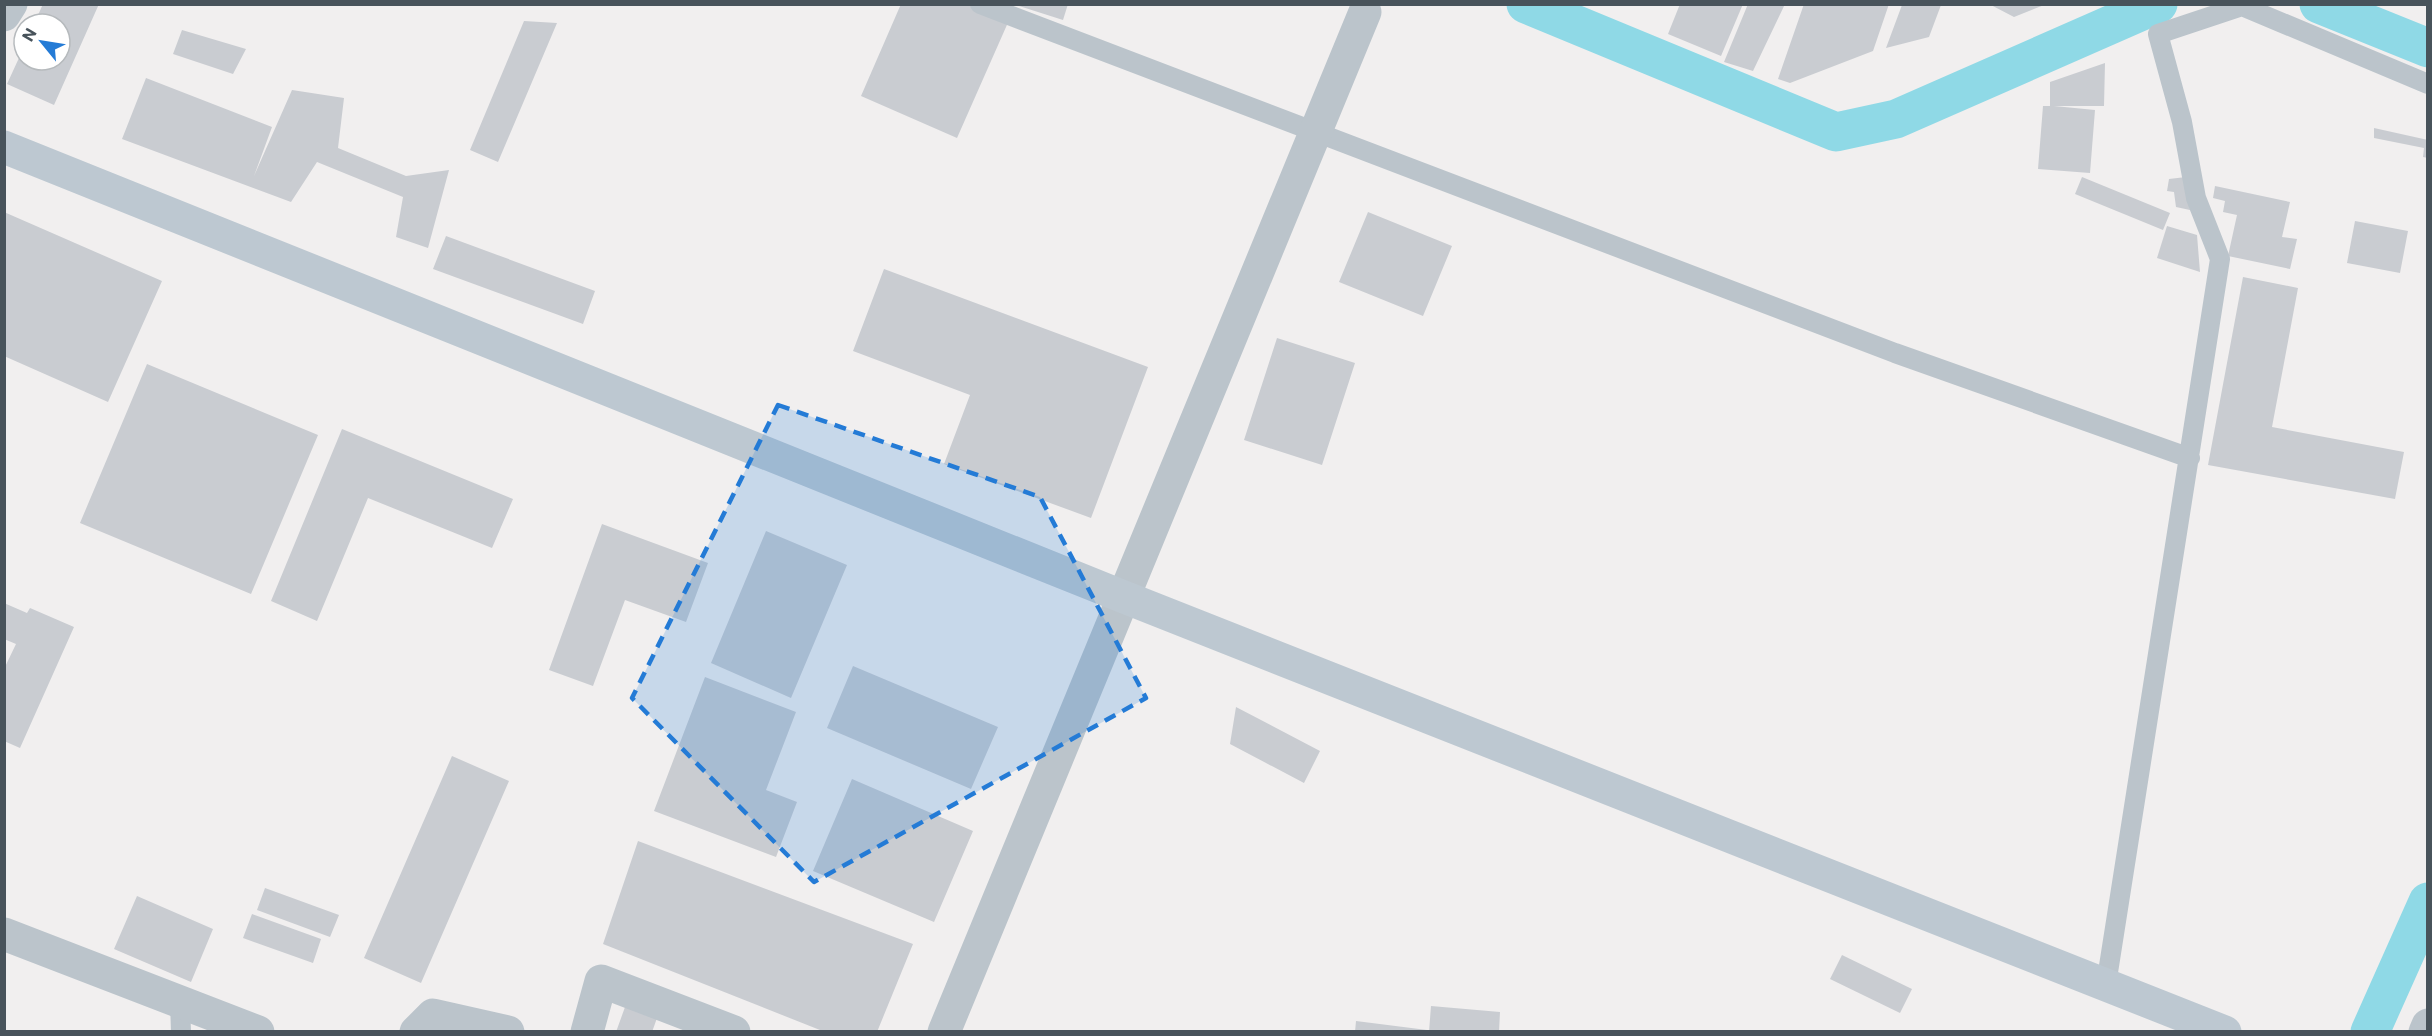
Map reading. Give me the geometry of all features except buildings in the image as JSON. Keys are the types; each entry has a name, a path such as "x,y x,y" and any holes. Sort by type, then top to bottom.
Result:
{"street":[{"path":"4,15 11,4"},
{"path":"944,1032 1365,12"},
{"path":"4,147 1124,597 2225,1032"},
{"path":"7,938 180,1017 258,1032"},
{"path":"587,1032 601,981 734,1032"},
{"path":"416,1032 433,1015 508,1032"},
{"path":"2425,1032 2427,1026"}],"lane":[{"path":"980,4 1894,353 2190,458"},
{"path":"2106,985 2220,259 2196,198 2182,122 2158,34 2242,6 2427,84"}],"highlighted area":[{"path":"778,405 1040,497 1146,698 814,882 632,698"}],"waterway":[{"path":"1526,4 1836,132 1896,119 2158,4"},
{"path":"2319,4 2428,48"},
{"path":"2370,1032 2428,902"}]}
